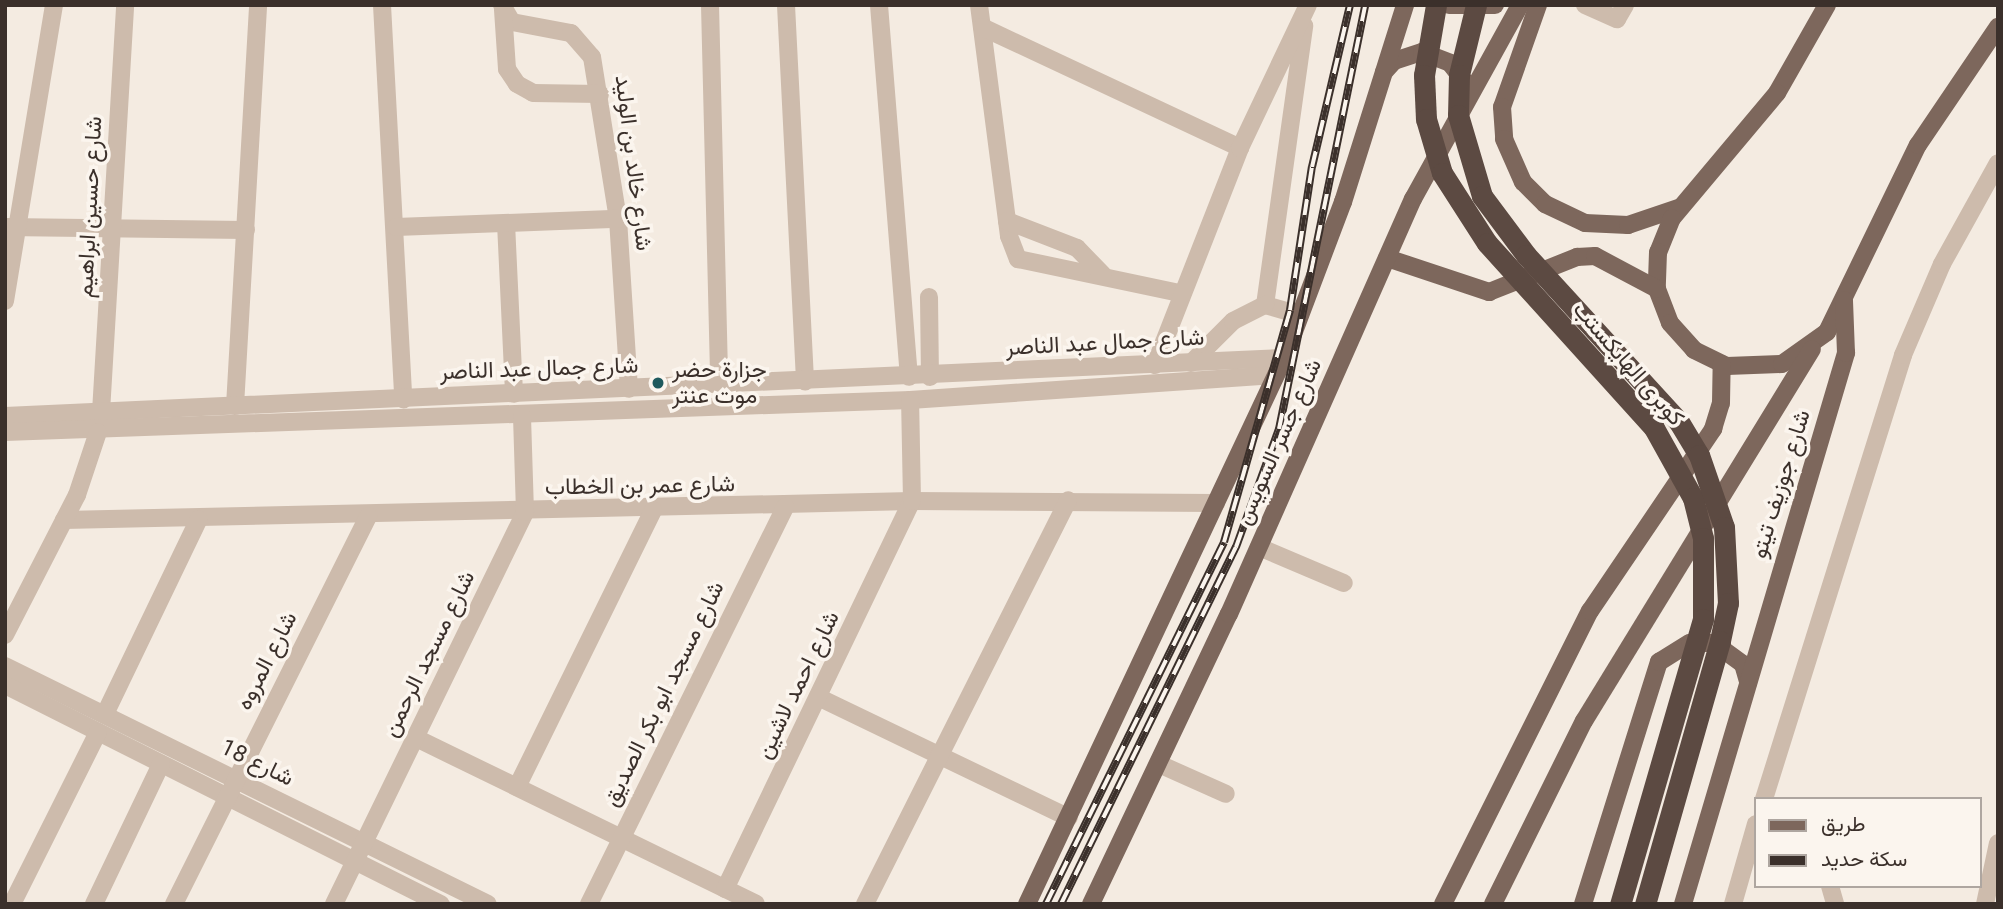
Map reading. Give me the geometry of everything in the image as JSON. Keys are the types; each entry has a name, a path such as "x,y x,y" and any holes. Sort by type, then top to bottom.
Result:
{"highway":[{"name":"كوبرى الهايكستب","path":"1436,5 1424,75 1426,119 1442,173 1487,243 1654,428 1688,486 1703,538 1703,619 1620,904"},
{"name":"كوبرى الهايكستب","path":"1476,5 1459,75 1458,115 1482,196 1526,255 1679,422 1715,490 1724,527 1728,603 1720,641 1645,904"}],"main road":[{"name":"شارع جسر السويس","path":"1027,904 1284,358 1405,5"},
{"path":"1450,5 1495,5"},
{"name":"شارع جسر السويس","path":"1091,904 1259,547 1387,258 1520,5"},
{"path":"1538,5 1502,107 1508,154 1523,182 1557,212 1599,226 1643,223 1684,204"},
{"path":"1814,345 1764,368 1722,364 1681,338 1657,289 1661,243 1684,204 1756,122 1827,5"},
{"path":"1493,904 1584,721 1844,300 1918,145 1998,27"},
{"path":"1383,72 1407,54 1437,55 1472,96"},
{"path":"1387,258 1489,292 1507,290 1577,257 1595,256 1657,289"},
{"name":"شارع جوزيف تيتو","path":"1683,904 1846,353 1844,300"},
{"path":"1443,904 1590,611 1713,429 1721,404 1722,364"},
{"path":"1583,904 1659,662 1678,646 1714,643 1743,664 1748,682"}],"street":[{"path":"5,301 12,227 54,5"},
{"name":"شارع حسين ابراهيم","path":"101,412 114,228 125,5"},
{"path":"235,406 258,5"},
{"path":"382,5 396,227 403,399"},
{"path":"710,5 719,385"},
{"path":"786,5 804,382"},
{"path":"879,5 909,377"},
{"path":"979,5 1011,248 1028,267 1104,275 1179,293"},
{"path":"1585,5 1617,19 1625,5"},
{"path":"1155,365 1179,293 1240,148 1305,6"},
{"path":"1265,305 1305,6"},
{"path":"503,8 507,69 517,84 533,93 600,94"},
{"name":"شارع خالد بن الوليد","path":"503,8 525,28 555,28 583,43 600,94 618,219 629,389"},
{"path":"982,27 1240,148"},
{"path":"1765,797 1903,355 1942,264 1998,163"},
{"path":"396,227 618,219"},
{"path":"1007,221 1077,248 1104,275"},
{"path":"506,223 514,394"},
{"path":"12,227 246,230"},
{"path":"929,297 930,377"},
{"path":"1191,363 1233,321 1265,305 1300,316"},
{"name":"شارع جمال عبد الناصر","path":"5,416 930,377 1284,358"},
{"name":"شارع جمال عبد الناصر","path":"5,432 99,432 910,400 1275,376"},
{"path":"910,400 912,501"},
{"name":"شارع مسجد الرحمن","path":"334,904 525,512 522,416"},
{"path":"7,626 64,520 99,432"},
{"path":"865,904 1068,500"},
{"name":"شارع عمر بن الخطاب","path":"64,520 653,511 912,501 1216,503"},
{"name":"شارع احمد لاشين","path":"725,888 820,698 912,501"},
{"name":"شارع مسجد ابو بكر الصديق","path":"589,904 785,507"},
{"path":"517,787 653,511"},
{"name":"شارع المروه","path":"174,904 234,779 368,516"},
{"path":"105,714 199,519"},
{"path":"1259,547 1344,583"},
{"name":"شارع 18","path":"5,666 488,904"},
{"name":"شارع 18","path":"5,685 441,904"},
{"path":"820,698 1069,818"},
{"path":"12,904 98,732"},
{"path":"416,737 756,904"},
{"path":"94,904 162,764"},
{"path":"1159,764 1226,794"},
{"path":"1733,904 1755,827"},
{"path":"1985,904 1998,843"}],"railway":[{"path":"1046,904 1224,542 1290,310 1312,167 1350,5"},
{"path":"1061,904 1236,547 1279,429 1365,5"}],"place":[{"name":"جزارة حضر موت عنتر","path":"658,383"}]}
